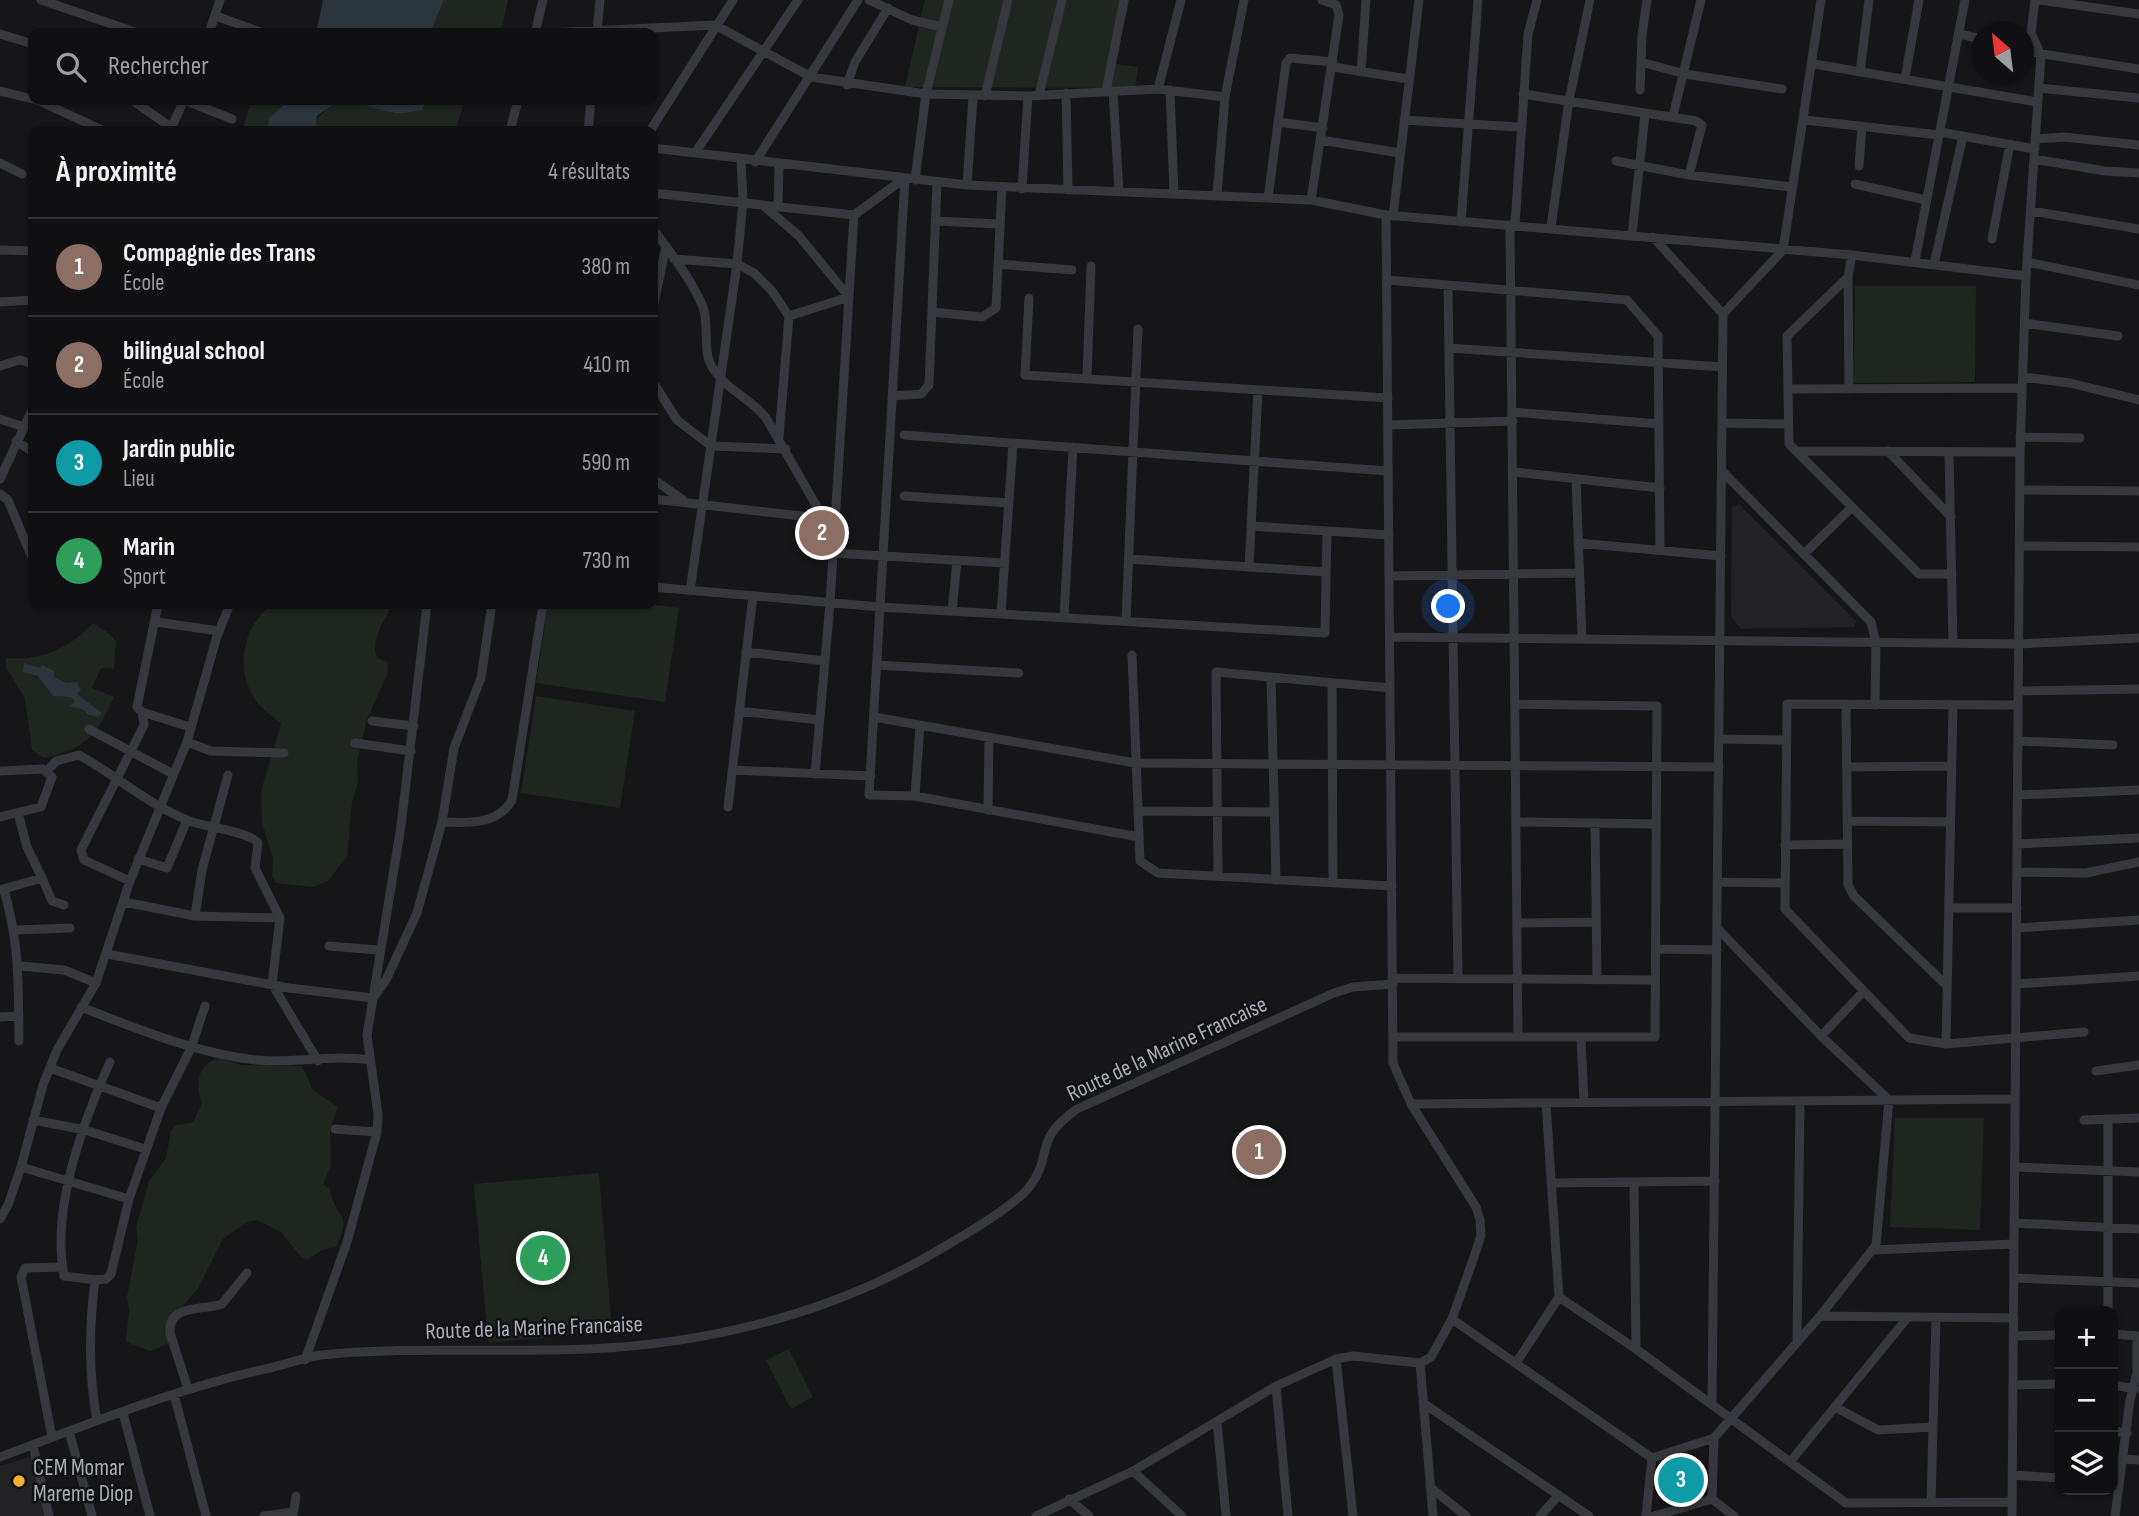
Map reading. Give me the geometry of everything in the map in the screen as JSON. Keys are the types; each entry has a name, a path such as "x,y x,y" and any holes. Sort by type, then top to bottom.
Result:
{"street":[{"path":"41,0 123,28"},
{"path":"211,28 220,0"},
{"path":"536,28 543,0"},
{"path":"598,28 600,0"},
{"path":"653,126 733,0"},
{"path":"695,153 798,0"},
{"path":"755,162 858,0"},
{"path":"869,0 912,20 942,27"},
{"path":"948,0 910,179 892,396 869,795 915,796 1139,837"},
{"path":"985,96 1008,0"},
{"path":"1039,95 1062,0"},
{"path":"1119,192 1110,91 1124,0"},
{"path":"1158,89 1181,0"},
{"path":"1217,195 1225,97 1244,0"},
{"path":"1311,200 1333,65 1338,9 1322,0"},
{"path":"1361,72 1366,0"},
{"path":"1036,1516 1133,1471 1276,1386 1336,1359 1353,1356 1420,1363 1431,1357 1452,1319 1481,1235 1476,1208 1411,1104 1393,1063 1387,279 1390,216 1419,0"},
{"path":"1461,222 1478,0"},
{"path":"1518,1037 1512,225 1528,34 1536,0"},
{"path":"1551,227 1569,100 1590,0"},
{"path":"1640,90 1647,0"},
{"path":"1673,116 1685,74 1700,0"},
{"path":"1723,314 1783,250 1814,64 1821,0"},
{"path":"1860,72 1869,0"},
{"path":"1905,78 1919,0"},
{"path":"1914,261 1965,0"},
{"path":"2012,1516 2020,437 2026,276 2041,55 2031,33 2038,0 2139,14"},
{"path":"847,85 855,62 888,8"},
{"path":"216,16 248,28"},
{"path":"656,28 715,25 811,77 847,85 973,97 1158,89 1225,97"},
{"path":"0,34 28,42"},
{"path":"1959,34 1971,37"},
{"path":"2034,53 2139,69"},
{"path":"1268,198 1286,63 1290,58 1408,79"},
{"path":"1641,62 1685,74 1782,89"},
{"path":"1814,64 2038,102"},
{"path":"2039,88 2139,98"},
{"path":"1170,90 1174,194"},
{"path":"0,91 28,97"},
{"path":"1066,93 1068,190"},
{"path":"1523,94 1673,116 1702,125 1689,175"},
{"path":"1022,189 1028,96"},
{"path":"967,185 973,97"},
{"path":"48,105 94,126"},
{"path":"138,105 166,126"},
{"path":"173,126 182,105"},
{"path":"197,105 232,119"},
{"path":"511,126 517,105"},
{"path":"589,126 591,105"},
{"path":"1632,235 1645,114"},
{"path":"1404,120 1519,127"},
{"path":"1805,120 1963,136 2035,149 2105,171 2139,173"},
{"path":"1278,122 1323,128"},
{"path":"1858,166 1862,126"},
{"path":"1934,264 1963,136"},
{"path":"2035,149 2074,138 2139,145"},
{"path":"1321,140 1400,153"},
{"path":"1992,239 2010,144"},
{"path":"658,149 967,185 1311,200 1390,216 1551,227 1852,255 2026,276"},
{"path":"690,591 737,264 743,202 741,160"},
{"path":"1616,161 1689,175 1792,187"},
{"path":"0,163 22,174"},
{"path":"778,207 779,164"},
{"path":"658,194 853,215 910,179"},
{"path":"892,396 921,394 929,385 937,182"},
{"path":"1855,184 1927,200"},
{"path":"932,312 982,317 990,314 997,302 1002,187"},
{"path":"763,205 800,236 849,297"},
{"path":"2031,211 2139,229"},
{"path":"815,774 830,603 833,553 829,519 849,297 853,215"},
{"path":"935,221 999,224"},
{"path":"658,236 702,306 710,362 734,393 760,409 829,519"},
{"path":"1653,237 1723,314 1713,1404"},
{"path":"658,284 666,246"},
{"path":"0,250 28,251"},
{"path":"1849,388 1848,277 1852,255"},
{"path":"674,260 737,264 754,273 772,291 789,316 779,437"},
{"path":"2027,262 2139,285"},
{"path":"998,264 1072,270"},
{"path":"1087,377 1091,266"},
{"path":"1848,277 1787,336 1788,444 1919,573 1952,574"},
{"path":"1387,279 1627,300 1658,337 1660,550"},
{"path":"1448,285 1458,979"},
{"path":"789,316 849,297"},
{"path":"1029,298 1025,375 1388,398"},
{"path":"0,302 28,300"},
{"path":"2024,323 2118,336"},
{"path":"1126,621 1138,329"},
{"path":"1449,348 1723,367"},
{"path":"0,366 20,360 28,362"},
{"path":"2023,377 2070,383 2139,400"},
{"path":"1788,389 2022,388"},
{"path":"1249,567 1258,390"},
{"path":"658,393 677,420 711,446 786,449"},
{"path":"1388,425 1513,417 1659,424"},
{"path":"1,476 28,418"},
{"path":"0,419 23,427"},
{"path":"1722,423 1788,424"},
{"path":"904,435 1388,471"},
{"path":"2020,437 2080,438"},
{"path":"16,442 28,449"},
{"path":"1001,614 1013,443"},
{"path":"1064,618 1073,447"},
{"path":"1796,451 2020,452"},
{"path":"1888,452 1951,517"},
{"path":"1949,452 1953,643"},
{"path":"1722,471 1871,621 1877,642 1875,705"},
{"path":"1514,472 1660,488"},
{"path":"1576,479 1581,638"},
{"path":"658,482 687,502"},
{"path":"2020,491 2139,491"},
{"path":"0,494 8,500 28,548"},
{"path":"904,496 1009,503"},
{"path":"658,499 829,519"},
{"path":"1804,554 1852,508"},
{"path":"1251,526 1389,535"},
{"path":"658,588 880,607 1325,633 1327,531"},
{"path":"1578,543 1721,556"},
{"path":"2020,546 2139,547"},
{"path":"833,553 1005,563"},
{"path":"1129,559 1326,572"},
{"path":"952,611 957,561"},
{"path":"1389,576 1579,573"},
{"path":"728,807 753,596"},
{"path":"157,609 137,707 142,712 190,727"},
{"path":"0,1219 8,1205 21,1167 50,1068 96,983 138,859 187,742 228,609"},
{"path":"306,1360 348,1242 377,1132 378,1114 367,1035 378,950 411,751 426,609"},
{"path":"373,998 386,980 417,913 442,822 454,748 481,678 491,609"},
{"path":"442,822 467,823 497,816 506,811 512,800 542,609"},
{"path":"156,622 219,631"},
{"path":"1390,637 2019,644 2139,638"},
{"path":"746,652 825,661"},
{"path":"1132,656 1140,861 1158,873 1392,886"},
{"path":"877,665 1019,673"},
{"path":"1218,876 1216,672 1390,688"},
{"path":"1271,677 1276,880"},
{"path":"1332,683 1334,883"},
{"path":"2018,691 2139,689"},
{"path":"2018,705 1787,704 1785,909 1909,1038 1946,1044 2084,1032"},
{"path":"1393,1037 1655,1037 1657,706 1515,705"},
{"path":"1846,705 1848,886 1854,896 1947,986"},
{"path":"1946,1044 1953,705"},
{"path":"739,711 820,720"},
{"path":"130,881 84,860 82,855 98,812 144,725 142,712"},
{"path":"874,717 1135,763 1719,767"},
{"path":"372,720 414,726"},
{"path":"915,796 920,725"},
{"path":"89,729 173,774"},
{"path":"988,810 989,737"},
{"path":"1719,739 1786,740"},
{"path":"2018,741 2113,745"},
{"path":"187,742 211,751 284,753"},
{"path":"355,743 411,751"},
{"path":"48,770 55,761 79,755 118,776 160,807 187,820 256,839 258,843 254,868 280,918 272,984 318,1061"},
{"path":"1847,767 1951,766"},
{"path":"0,771 48,770"},
{"path":"0,817 43,804 52,777 48,770"},
{"path":"733,770 871,776"},
{"path":"195,916 212,829 228,775"},
{"path":"2018,795 2139,790"},
{"path":"1138,811 1274,812"},
{"path":"18,813 27,847 52,901 64,905"},
{"path":"138,859 167,868 187,820"},
{"path":"1847,821 1950,821"},
{"path":"1516,822 1656,824"},
{"path":"1595,823 1597,979"},
{"path":"2017,844 2139,838"},
{"path":"1785,845 1847,845"},
{"path":"2017,872 2086,873 2139,862"},
{"path":"19,1041 20,966 15,930 2,890 42,878"},
{"path":"1718,882 1785,883"},
{"path":"124,902 195,916 280,918"},
{"path":"1949,908 2017,908"},
{"path":"2017,928 2139,919"},
{"path":"1517,923 1596,922"},
{"path":"15,930 70,928"},
{"path":"1717,928 1821,1035 1889,1100"},
{"path":"329,946 378,950"},
{"path":"1656,949 1717,950"},
{"path":"107,954 272,984 373,998"},
{"path":"20,966 64,970 96,983"},
{"path":"2016,984 2139,976"},
{"name":"Route de la Marine Francaise","path":"0,1457 188,1389 317,1356 382,1351 589,1349 719,1334 796,1313 870,1284 920,1260 1027,1191 1040,1173 1045,1142 1056,1124 1077,1109 1334,993 1393,981 1655,980"},
{"path":"1821,1035 1863,992"},
{"path":"110,1062 69,1181 61,1229 64,1276 95,1280 106,1279 111,1274 129,1199 145,1149 161,1108 191,1048 205,1006"},
{"path":"81,1007 191,1048 254,1060 369,1060"},
{"path":"0,1017 19,1016"},
{"path":"1581,1037 1584,1103"},
{"path":"2096,1071 2139,1065"},
{"path":"50,1068 161,1108"},
{"path":"1411,1104 2015,1099"},
{"path":"1652,1458 1714,1438 1820,1316 1873,1250 1878,1238 1889,1100"},
{"path":"1797,1341 1800,1101"},
{"path":"1516,1363 1559,1297 1546,1103"},
{"path":"2084,1120 2139,1118"},
{"path":"33,1120 85,1130 145,1149"},
{"path":"2108,1120 2108,1306"},
{"path":"335,1129 377,1132"},
{"path":"21,1167 129,1199"},
{"path":"2015,1167 2139,1172"},
{"path":"1551,1183 1715,1181"},
{"path":"1634,1182 1636,1349"},
{"path":"2014,1223 2139,1228"},
{"path":"1873,1250 2014,1244"},
{"path":"52,1437 22,1272 25,1268 63,1267"},
{"path":"188,1389 170,1333 171,1324 182,1311 222,1304 247,1273"},
{"path":"2014,1278 2139,1283"},
{"path":"95,1280 90,1342 91,1381 97,1420"},
{"path":"1559,1297 1713,1404 1846,1503 2012,1502"},
{"path":"1820,1316 2014,1318"},
{"path":"1790,1462 1908,1317"},
{"path":"1931,1502 1936,1318"},
{"path":"1452,1319 1652,1458"},
{"path":"2118,1334 2138,1336 2135,1400 2118,1479"},
{"path":"2013,1336 2055,1335"},
{"path":"1336,1359 1353,1516"},
{"path":"1420,1363 1433,1516"},
{"path":"2013,1384 2055,1384"},
{"path":"1276,1386 1288,1516"},
{"path":"2118,1386 2135,1389"},
{"path":"174,1394 206,1516"},
{"path":"1423,1403 1588,1516"},
{"path":"1835,1407 1878,1430 1933,1427"},
{"path":"123,1412 150,1516"},
{"path":"1217,1421 1226,1516"},
{"path":"69,1431 92,1516"},
{"path":"2118,1432 2127,1433"},
{"path":"1712,1499 1714,1438"},
{"path":"33,1445 49,1516"},
{"path":"1646,1516 1652,1458"},
{"path":"2124,1459 2139,1460"},
{"path":"1133,1471 1182,1516"},
{"path":"2012,1475 2055,1478"},
{"path":"1430,1487 1466,1516"},
{"path":"1541,1516 1559,1495"},
{"path":"2115,1516 2116,1495"},
{"path":"264,1516 293,1514 296,1496"},
{"path":"1069,1499 1089,1516"},
{"path":"1654,1516 1712,1499"},
{"path":"1712,1499 1734,1516"}],"shaded area":[{"path":"323,0 444,0 432,28 317,28"},
{"path":"444,0 508,0 502,28 432,28"},
{"path":"925,0 1129,0 1116,64 1138,67 1135,88 905,87"},
{"path":"250,105 285,105 269,118 268,126 243,126"},
{"path":"284,105 334,105 317,116 316,126 268,126 269,118"},
{"path":"334,105 371,105 394,113 423,105 463,105 457,126 314,126 321,115"},
{"path":"365,105 424,105 422,110 401,113"},
{"path":"1855,286 1976,286 1975,382 1854,383"},
{"path":"1739,504 1856,621 1854,627 1741,629 1731,617 1732,507"},
{"path":"658,605 679,608 665,702 536,683 547,609 658,609"},
{"path":"267,609 390,609 375,644 377,658 388,662 387,675 367,719 357,762 358,783 352,802 347,856 328,881 313,887 276,883 272,876 273,859 262,822 261,791 281,724 260,706 251,694 244,666 248,638"},
{"path":"93,623 110,634 116,642 114,669 101,668 92,688 114,697 102,721 80,745 44,758 32,750 25,699 6,667 6,658 31,657 53,651 74,640"},
{"path":"24,663 40,668 42,665 54,671 54,677 66,683 77,682 81,690 77,694 102,713 97,717 87,714 84,710 69,706 75,702 71,697 53,696 38,676 23,672"},
{"path":"536,696 635,711 620,808 521,793"},
{"path":"220,1058 241,1065 302,1066 313,1090 338,1107 330,1129 331,1166 323,1184 330,1189 344,1227 336,1247 322,1250 307,1260 301,1257 281,1232 257,1220 247,1222 223,1239 198,1289 172,1318 173,1342 150,1351 126,1342 129,1310 127,1297 138,1239 136,1228 149,1181 166,1158 171,1131 176,1125 193,1122 202,1103 199,1082 202,1070"},
{"path":"1895,1118 1984,1118 1980,1230 1890,1227"},
{"path":"599,1173 612,1331 488,1343 474,1184"},
{"path":"789,1349 813,1397 791,1409 766,1360"},
{"name":"CEM Momar Mareme Diop","path":"33,1456 47,1516 0,1516 0,1466"}],"place":[{"name":"bilingual school","path":"822,533"},
{"name":"Compagnie des Trans","path":"1259,1152"},
{"name":"Marin","path":"543,1258"},
{"name":"Jardin public","path":"1681,1480"},
{"name":"CEM Momar Mareme Diop","path":"19,1481"}]}
